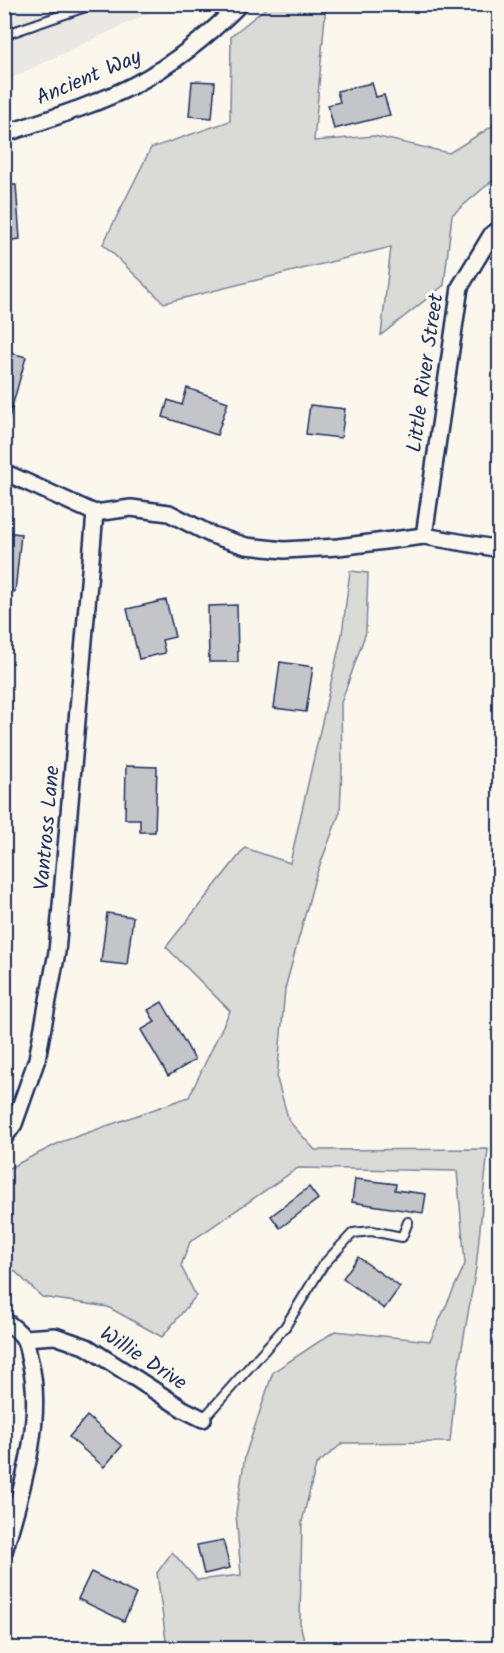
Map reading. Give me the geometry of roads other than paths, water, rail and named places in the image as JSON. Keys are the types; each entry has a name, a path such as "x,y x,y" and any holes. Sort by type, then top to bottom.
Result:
{"street":[{"name":"Ancient Way","path":"4,134 82,107 133,86 166,66 224,21 240,4"},
{"name":"Little River Street","path":"424,536 460,287 492,234 500,229"},
{"path":"4,472 95,513 131,508 169,513 228,541 246,546 284,550 338,548 424,536 500,549"},
{"name":"Vantross Lane","path":"4,1138 14,1124 37,1059 57,952 95,513"},
{"path":"4,1320 24,1338 33,1370 33,1420 22,1492 4,1552"},
{"name":"Willie Drive","path":"24,1338 55,1336 87,1347 183,1409 203,1419"}],"lane":[{"path":"4,4 6,34 94,4"},
{"path":"203,1419 285,1327 323,1265 353,1233 372,1231 402,1238 408,1222"}]}
